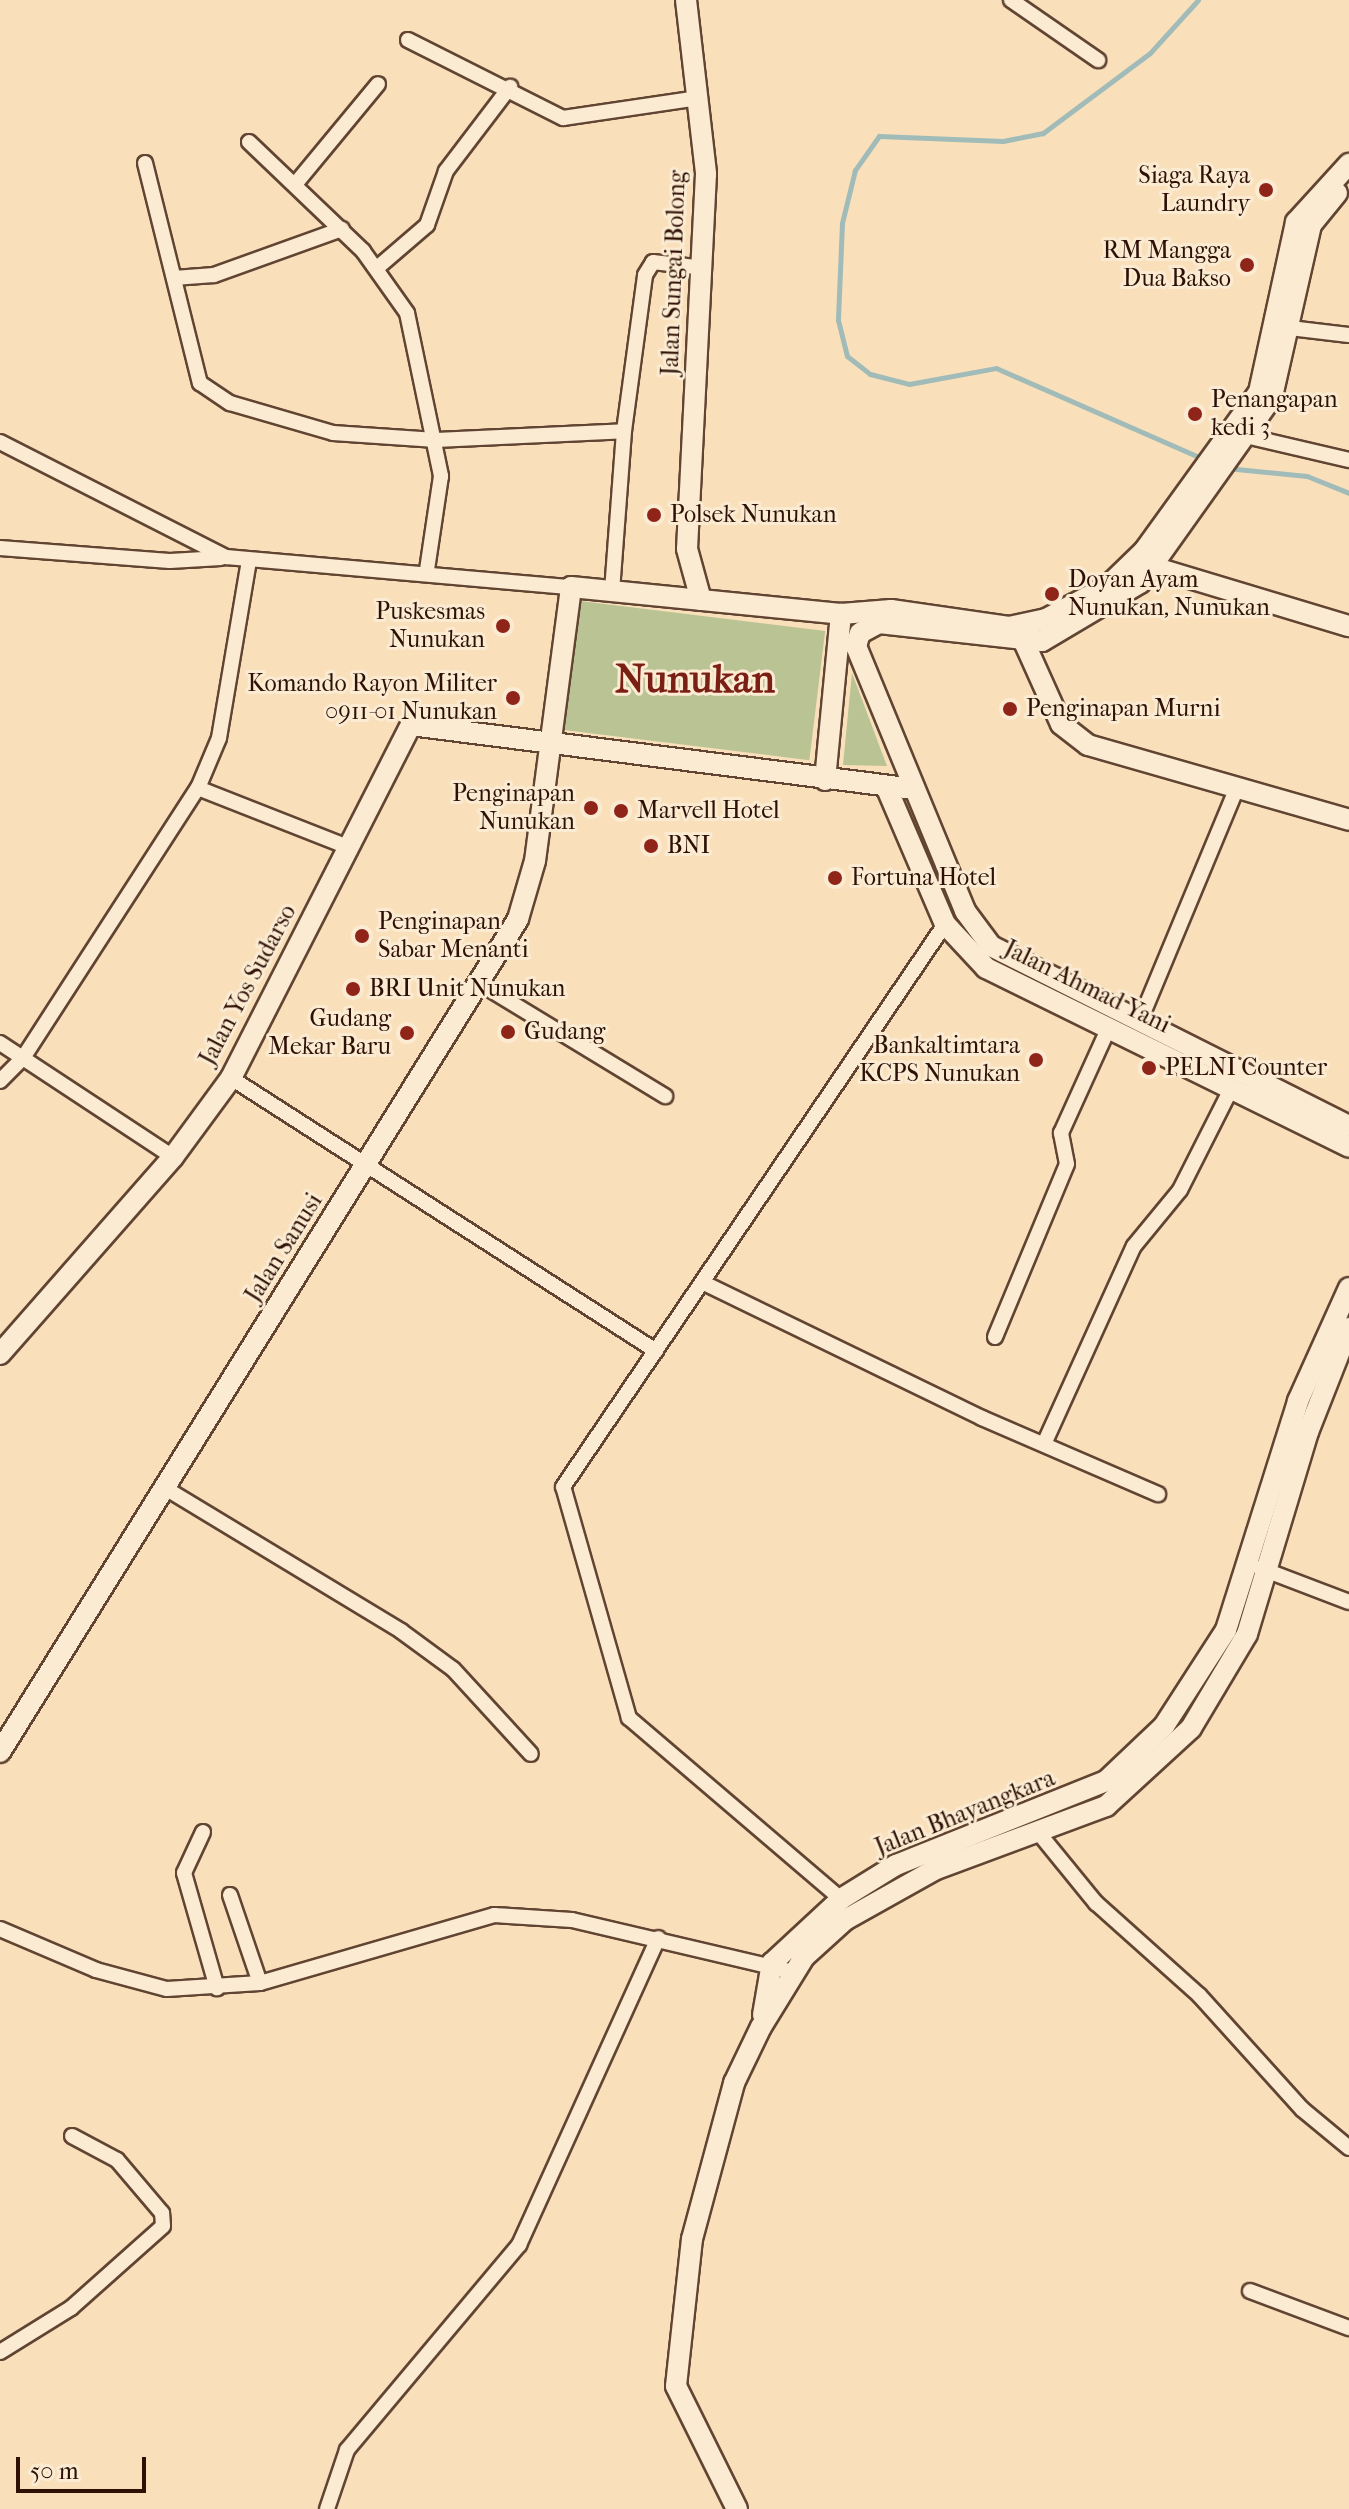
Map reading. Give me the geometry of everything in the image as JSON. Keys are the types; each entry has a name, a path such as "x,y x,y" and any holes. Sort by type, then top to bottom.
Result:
{"main road":[{"name":"Jalan Sungai Bolong","path":"670,597 687,549 704,268 699,98 686,0"},
{"path":"1237,441 1266,378 1296,222 1349,164"},
{"path":"1349,183 1314,217 1275,390 1199,487 1121,599 1061,634 1025,644 1050,704 1073,736 1120,758 1237,787 1349,820"},
{"name":"Jalan Sungai Bolong","path":"687,549 701,600"},
{"path":"571,587 841,614 891,610 1024,626 1108,586 1144,565 1349,626"},
{"name":"Jalan Sanusi","path":"0,1752 479,983 526,899 553,748 571,587"},
{"path":"825,780 841,614"},
{"name":"Jalan Ahmad Yani","path":"1025,644 879,623 860,633 857,660 965,911 991,946 1289,1106 1349,1147"},
{"name":"Jalan Yos Sudarso","path":"0,1354 173,1157 231,1078 411,725 553,748"},
{"path":"553,748 825,780 888,791 914,789"},
{"name":"Jalan Ahmad Yani","path":"888,791 945,924 986,968 1232,1087 1349,1126"},
{"name":"Jalan Bhayangkara","path":"761,2027 794,1972 833,1930 902,1885 1106,1806 1191,1728 1232,1668 1259,1568 1294,1413 1349,1288"},
{"name":"Jalan Bhayangkara","path":"772,1963 841,1899 896,1865 1068,1800 1140,1755 1213,1659 1259,1568 1349,1328"},
{"path":"737,2509 676,2386 692,2239 734,2083 761,2027 772,1963"}],"street":[{"path":"1011,0 1098,60"},
{"path":"408,40 510,87 563,118 699,98"},
{"path":"297,182 378,84"},
{"path":"377,268 427,225 446,171 510,87"},
{"path":"249,142 297,182 342,229 377,268 407,313 436,440 441,476 427,570"},
{"path":"145,163 174,278 192,370 212,393 333,433 436,440 624,431"},
{"path":"174,278 214,275 342,229"},
{"path":"612,591 624,431 645,275 653,262 704,268"},
{"path":"1290,328 1349,335"},
{"path":"1237,441 1349,460"},
{"path":"0,442 226,557"},
{"path":"0,548 170,561 226,557 427,570 571,587"},
{"path":"0,1081 23,1058 198,788 219,738 249,560"},
{"path":"1139,1023 1237,787"},
{"path":"198,788 348,847"},
{"path":"841,1899 623,1708 563,1487 945,924"},
{"path":"479,983 665,1096"},
{"path":"995,1337 1067,1164 1061,1133 1109,1027"},
{"path":"0,1043 173,1157"},
{"path":"231,1078 364,1167 656,1351"},
{"path":"1044,1444 1134,1246 1180,1190 1232,1087"},
{"path":"704,1283 1044,1444 1158,1494"},
{"path":"165,1488 401,1631 453,1669 531,1754"},
{"path":"1259,1568 1349,1602"},
{"path":"203,1832 184,1873 217,1988"},
{"path":"1038,1832 1096,1903 1199,1995 1302,2109 1349,2148"},
{"path":"230,1895 260,1983"},
{"path":"0,1929 140,1984 217,1988 260,1983 494,1915 545,1916 772,1963 794,1972"},
{"path":"327,2509 347,2450 519,2245 658,1938"},
{"path":"0,2352 71,2308 163,2226 162,2213 117,2160 72,2136"},
{"path":"1250,2291 1349,2328"}],"green space":[{"path":"580,601 825,631 809,760 564,730"},
{"path":"852,673 887,766 843,765"}],"waterway":[{"path":"1198,0 1150,53 1043,133 1003,141 879,136 855,170 842,223 838,320 847,356 870,374 909,384 996,368 1206,460"},
{"path":"1226,468 1307,476 1349,493"}],"place":[{"name":"Siaga Raya Laundry","path":"1266,190"},
{"name":"RM Mangga Dua Bakso","path":"1247,265"},
{"name":"Penangapan kedi 3","path":"1195,414"},
{"name":"Polsek Nunukan","path":"654,515"},
{"name":"Doyan Ayam Nunukan, Nunukan","path":"1052,594"},
{"name":"Puskesmas Nunukan","path":"503,626"},
{"name":"Komando Rayon Militer 0911-01 Nunukan","path":"513,698"},
{"name":"Penginapan Murni","path":"1010,709"},
{"name":"Penginapan Nunukan","path":"591,808"},
{"name":"Marvell Hotel","path":"621,811"},
{"name":"BNI","path":"651,846"},
{"name":"Fortuna Hotel","path":"835,878"},
{"name":"Penginapan Sabar Menanti","path":"362,936"},
{"name":"BRI Unit Nunukan","path":"353,989"},
{"name":"Gudang","path":"508,1032"},
{"name":"Gudang Mekar Baru","path":"407,1033"},
{"name":"Bankaltimtara KCPS Nunukan","path":"1036,1060"},
{"name":"PELNI Counter","path":"1149,1068"}],"district":[{"name":"Nunukan","path":"695,679"}]}
